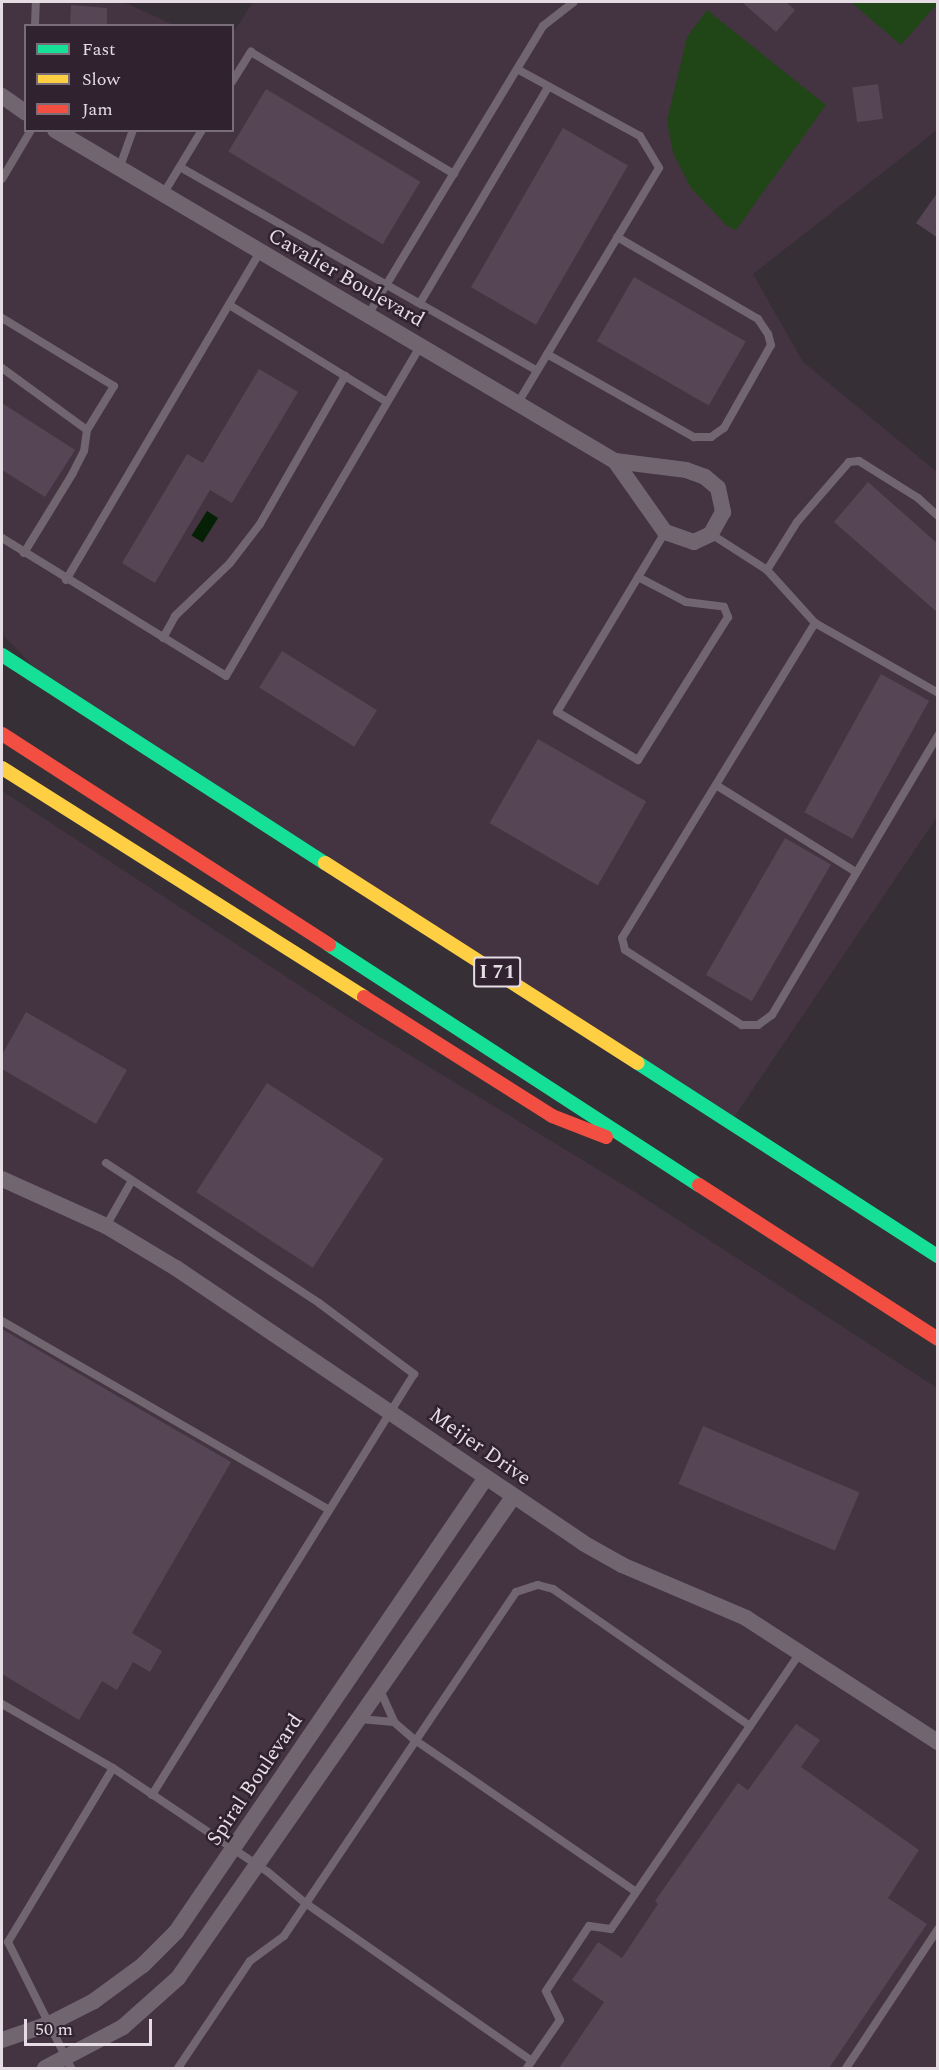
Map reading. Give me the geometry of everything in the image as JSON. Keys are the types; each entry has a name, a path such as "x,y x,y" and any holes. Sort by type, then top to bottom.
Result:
{"highway":[{"path":"9,642 55,690"},
{"name":"I 71","path":"2,655 938,1256"},
{"path":"2,734 938,1339"},
{"path":"2,768 552,1116 662,1159"}],"street":[{"path":"2,96 24,111"},
{"name":"Cavalier Boulevard","path":"58,132 259,254 615,461 686,470 705,477 718,488 723,512 711,534"},
{"name":"Cavalier Boulevard","path":"615,461 665,532"},
{"path":"665,532 694,542 711,534"},
{"name":"Meijer Drive","path":"2,1179 106,1226 176,1268 390,1411 484,1479 622,1565 746,1618 938,1742"},
{"name":"Spiral Boulevard","path":"2,2040 49,2024 94,2001 143,1965 176,1932 234,1851 484,1479"},
{"path":"45,2068 68,2064 152,2005 211,1935 513,1497"}],"lane":[{"path":"35,24 36,2"},
{"path":"367,317 543,26 574,2"},
{"path":"234,79 251,52 454,174"},
{"path":"517,69 640,136 659,168 517,404"},
{"path":"420,303 549,86"},
{"path":"2,179 30,132"},
{"path":"118,169 131,132"},
{"path":"162,196 201,132"},
{"path":"180,167 537,371"},
{"path":"547,354 694,437 711,437 724,428 771,345 768,334 758,320 617,237"},
{"path":"66,580 231,306 259,254"},
{"path":"231,306 387,402"},
{"path":"2,318 114,386 87,430 76,465 24,553"},
{"path":"2,538 66,580 226,676 420,347"},
{"path":"2,368 87,430"},
{"path":"163,638 175,616 230,563 260,524 345,376"},
{"path":"766,570 797,522 849,462 859,461 918,498 938,516"},
{"path":"638,578 686,602 724,607 728,617 639,760 557,711 665,532"},
{"path":"711,534 766,570 815,623 938,693"},
{"path":"815,623 622,938 624,950 742,1025 758,1025 772,1015 938,735"},
{"path":"716,785 856,872"},
{"path":"106,1163 131,1182 319,1303 414,1374 152,1795"},
{"path":"106,1226 131,1182"},
{"path":"2,1321 328,1510"},
{"path":"178,2068 250,1961 284,1936 304,1902 516,1592 538,1585 553,1589 750,1726"},
{"path":"2,1704 113,1768 259,1866 304,1902 529,2065 560,2020 546,1991 590,1926 611,1929 800,1653"},
{"path":"380,1690 394,1722 415,1740 636,1892"},
{"path":"360,1719 394,1722"},
{"path":"68,2064 5,1943 113,1768"},
{"path":"846,2068 938,1929"}],"shaded area":[{"path":"2,2 123,2 172,24 24,24 24,132 234,132 234,31 253,2 937,2 937,130 753,274 803,362 937,472 937,817 730,1123 55,689 2,634"},
{"path":"851,2 937,2 938,3 901,45"},
{"path":"707,10 826,105 736,230 727,226 691,188 673,153 667,121 687,37"},
{"path":"207,511 218,518 203,542 192,536"},
{"path":"2,791 357,1023 635,1192 937,1388 937,2068 2,2068"}],"building":[{"path":"742,2 786,2 795,10 776,32"},
{"path":"71,5 107,8 107,24 70,24"},
{"path":"878,84 883,119 857,122 852,88"},
{"path":"266,89 420,182 383,244 228,152"},
{"path":"563,128 628,166 536,325 471,287"},
{"path":"938,192 938,238 916,223"},
{"path":"634,277 746,342 709,406 597,341"},
{"path":"259,369 298,392 232,503 210,490 155,583 122,563 187,454 203,463"},
{"path":"2,403 75,450 45,497 2,470"},
{"path":"868,482 938,544 938,613 834,522"},
{"path":"282,651 377,710 354,747 259,687"},
{"path":"881,674 929,701 853,839 804,812"},
{"path":"538,739 646,802 598,886 490,823"},
{"path":"785,838 831,864 752,1001 706,975"},
{"path":"26,1012 127,1070 96,1124 2,1069 2,1055"},
{"path":"267,1083 384,1159 313,1268 196,1192"},
{"path":"2,1329 231,1462 132,1633 162,1651 150,1672 133,1662 117,1690 102,1681 79,1720 2,1674"},
{"path":"703,1426 859,1492 835,1550 678,1484"},
{"path":"796,1724 820,1740 801,1767 919,1850 888,1898 927,1924 829,2068 559,2068 604,2002 572,1980 598,1942 622,1958 658,1904 655,1901 738,1783 748,1790"}],"traffic: fast":[{"path":"2,655 325,863"},
{"path":"329,945 699,1185"},
{"path":"638,1063 938,1256"}],"traffic: slow":[{"path":"2,768 364,997"},
{"path":"325,863 638,1063"}],"traffic: jam":[{"path":"2,734 329,945"},
{"path":"364,997 552,1116 606,1137"},
{"path":"699,1185 938,1339"}]}
